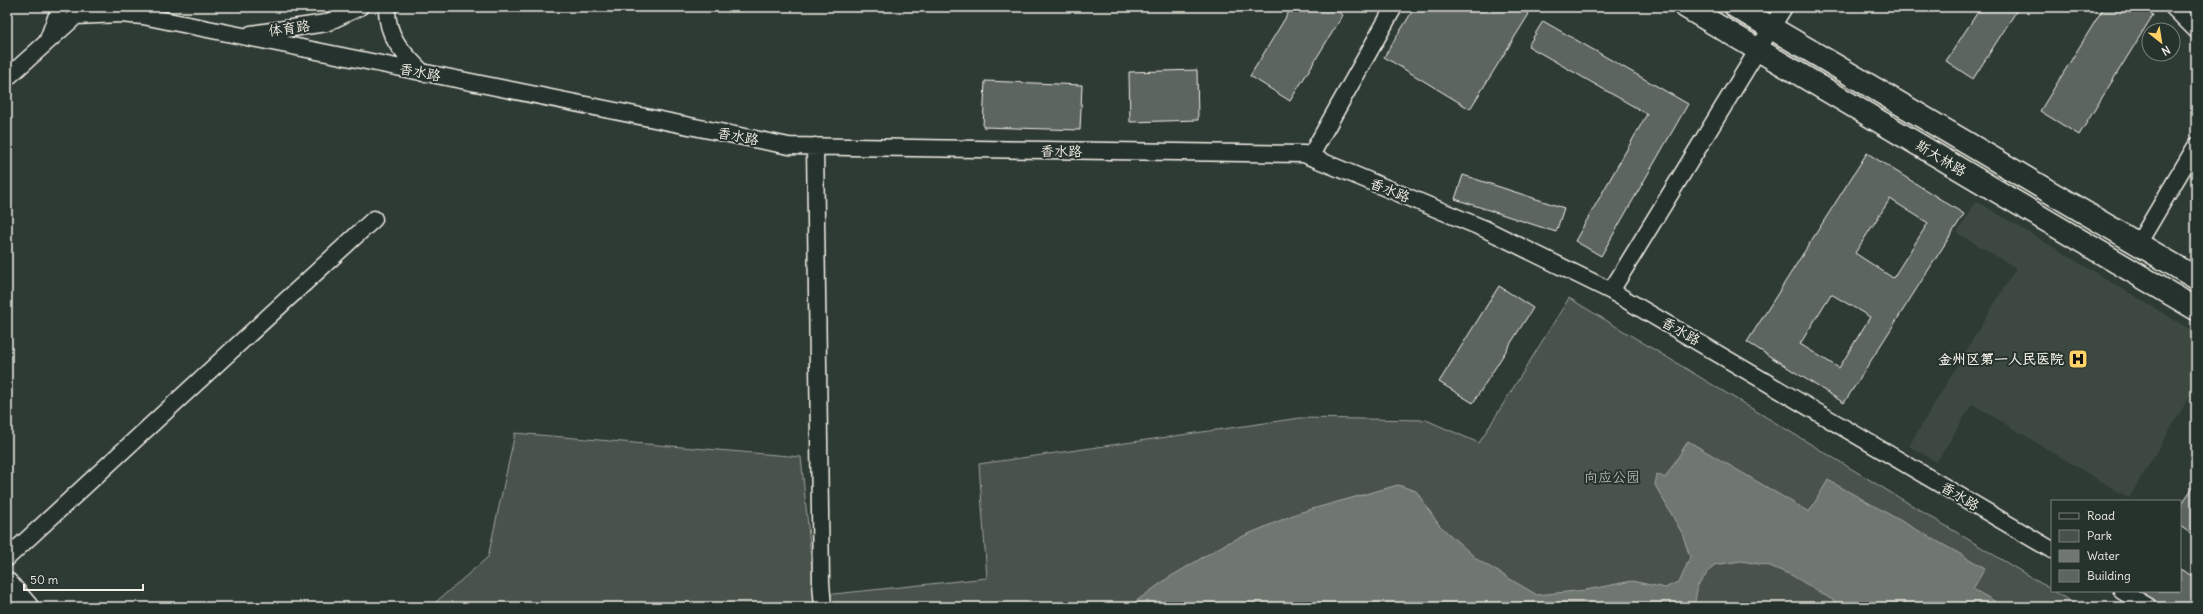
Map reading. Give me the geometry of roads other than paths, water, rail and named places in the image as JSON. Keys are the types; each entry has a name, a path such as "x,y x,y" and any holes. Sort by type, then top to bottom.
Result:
{"main road":[{"name":"斯大林路","path":"1686,7 2196,309"},
{"name":"斯大林路","path":"1736,7 2196,278"},
{"path":"7,584 27,607"}],"street":[{"path":"48,41 60,7"},
{"name":"体育路","path":"239,36 326,23 360,7"},
{"path":"387,7 386,21 400,50 423,72"},
{"path":"1310,157 1394,7"},
{"path":"1611,291 1784,7"},
{"path":"2173,7 2196,30"},
{"name":"香水路","path":"7,78 76,16 114,10 789,146 1304,154 1485,229 1611,291 2051,549"},
{"path":"815,146 821,583 823,607"},
{"path":"2138,244 2196,146"},
{"path":"7,558 374,218"},
{"path":"2124,592 2149,607"}],"water":[{"path":"1688,441 1809,512 1828,480 1985,568 1973,589 2005,607 1844,607 1793,576 1770,566 1741,561 1714,565 1698,585 1694,607 1128,607 1168,578 1227,543 1298,513 1398,485 1416,491 1439,525 1478,560 1537,595 1586,590 1632,581 1665,588 1680,581 1690,557 1682,533 1655,485 1657,474 1665,478"}],"place":[{"name":"金州区第一人民医院","path":"2078,359"}],"park label":[{"name":"向应公园","path":"1612,477"}]}
